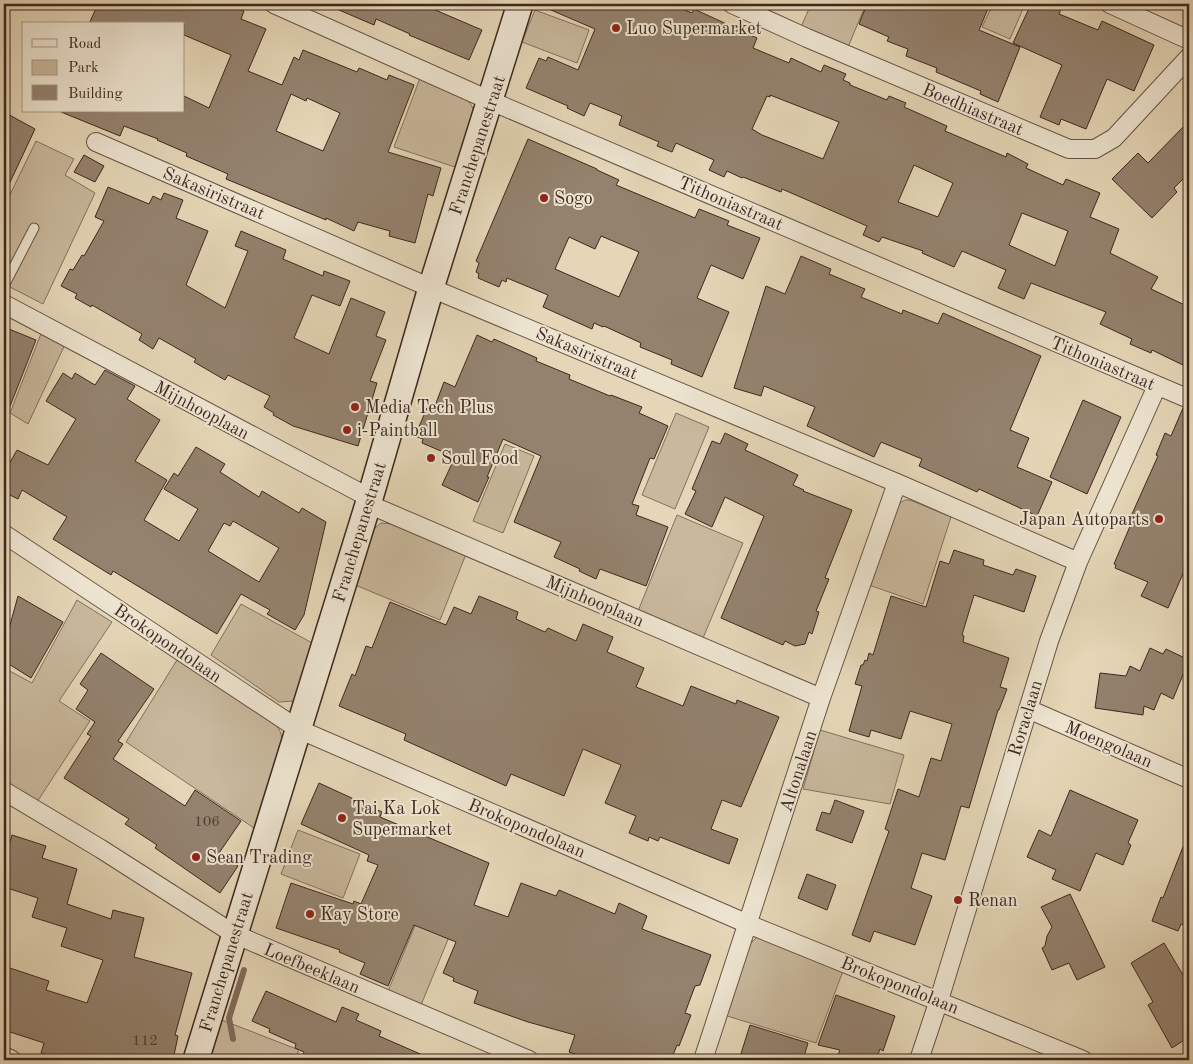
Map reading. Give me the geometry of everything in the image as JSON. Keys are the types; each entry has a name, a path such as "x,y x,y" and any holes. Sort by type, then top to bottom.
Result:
{"street":[{"name":"Tithoniastraat","path":"274,4 491,101 1189,399"},
{"name":"Franchepanestraat","path":"196,1060 369,501 431,288 520,4"},
{"name":"Boedhiastraat","path":"732,4 1069,150 1095,149 1114,138 1189,57"},
{"path":"1110,4 1189,40"},
{"name":"Sakasiristraat","path":"96,142 431,288 897,483 1078,562"},
{"name":"Mijnhooplaan","path":"4,304 369,501 821,698"},
{"name":"Roraclaan","path":"919,1060 1049,641 1078,562 1157,386"},
{"name":"Altonalaan","path":"703,1060 821,698 897,483"},
{"name":"Brokopondolaan","path":"4,537 298,729 748,924 1083,1060"},
{"name":"Moengolaan","path":"1028,709 1189,779"},
{"name":"Loefbeeklaan","path":"4,791 101,849 234,934 529,1060"},
{"path":"4,1056 12,1060"}],"lane":[{"path":"4,286 34,228"}],"green space":[{"path":"811,4 866,4 848,47 801,27"},
{"path":"993,4 1025,4 1010,39 982,27"},
{"path":"535,10 589,30 577,63 522,42"},
{"path":"420,78 460,95 472,106 474,113 458,168 394,147"},
{"path":"36,141 74,159 65,175 95,193 43,304 4,284 4,207"},
{"path":"44,326 68,338 28,424 10,413"},
{"path":"676,413 709,427 675,509 642,495"},
{"path":"505,444 534,456 503,533 473,521"},
{"path":"905,500 910,500 951,517 923,604 869,585 896,508"},
{"path":"677,515 743,543 703,638 638,611"},
{"path":"381,523 392,524 466,554 440,620 355,585 372,533"},
{"path":"77,600 112,622 59,701 90,721 37,802 4,780 4,668 32,683"},
{"path":"241,604 316,645 294,701 279,702 211,655"},
{"path":"177,660 274,723 280,732 282,738 281,749 254,828 126,742"},
{"path":"820,730 904,755 890,804 803,789"},
{"path":"298,830 360,854 343,898 281,874"},
{"path":"423,906 456,920 421,1005 388,991"},
{"path":"757,937 843,971 816,1043 727,1016 750,944"},
{"path":"222,1020 299,1050 295,1060 214,1060 208,1058"}],"building":[{"path":"98,4 225,4 244,11 241,19 266,29 248,71 282,85 294,57 299,60 303,50 357,72 359,68 387,80 389,75 414,85 388,152 441,168 433,196 428,194 415,243 389,236 390,231 358,222 354,231 326,218 326,220 226,179 228,174 186,156 187,153 158,139 124,126 120,136 61,112 185,112 185,96 209,108 231,55 185,35 185,22 90,22","holes":["291,94 306,101 307,98 340,113 323,151 276,131"]},
{"path":"325,4 426,4 426,6 482,30 469,60 376,19 374,25"},
{"path":"537,4 670,4 692,13 694,9 757,38 753,48 789,63 791,58 821,72 824,65 846,74 843,80 850,83 850,85 887,100 889,96 906,103 904,107 947,126 945,131 1006,157 1007,153 1028,164 1026,168 1063,185 1066,179 1100,193 1090,217 1119,229 1110,253 1158,277 1151,289 1189,307 1189,368 1152,350 1151,353 1130,344 1132,339 1100,324 1106,312 1031,283 1024,299 998,288 1006,270 962,251 954,267 922,253 923,251 882,237 879,242 863,235 867,226 782,189 781,192 727,171 724,177 709,170 714,160 676,143 672,152 657,146 659,142 619,125 622,116 590,103 584,116 567,108 568,106 526,88 539,58 546,61 548,57 578,70 595,29","holes":["770,95 839,122 823,159 762,135 752,129 767,96 770,97","914,165 953,183 938,217 898,202","1022,213 1068,231 1055,266 1009,245"]},
{"path":"867,4 990,4 979,30 1020,47 998,102 980,94 981,91 936,72 937,68 906,56 908,49 887,41 889,37 859,24"},
{"path":"1031,4 1063,4 1059,14 1098,30 1102,21 1154,45 1134,91 1107,79 1086,129 1061,119 1059,125 1040,117 1062,65 1013,43"},
{"path":"4,112 35,129 4,195"},
{"path":"1189,121 1189,173 1174,188 1177,192 1152,218 1112,179 1138,153 1148,163"},
{"path":"528,139 619,180 616,185 695,218 699,209 729,221 727,225 760,238 743,279 711,265 697,298 729,312 702,377 671,364 672,360 640,347 641,343 604,326 594,323 592,329 543,307 548,295 507,278 506,282 502,280 499,287 478,278 479,274 476,272 479,263 476,261","holes":["601,236 639,252 619,297 555,269 569,237 595,249"]},
{"path":"84,155 104,166 95,182 74,172"},
{"path":"108,187 149,204 153,196 161,200 164,193 183,200 176,218 208,231 186,285 225,308 248,251 235,246 241,231 286,250 283,259 323,276 324,271 350,281 340,306 312,295 294,338 329,354 351,298 385,312 376,336 386,340 370,381 377,383 358,446 293,426 273,415 274,413 264,407 270,396 228,375 225,380 194,362 196,359 159,338 153,349 139,340 142,334 92,305 91,307 75,298 77,294 61,286 70,269 73,270 82,255 84,256 104,221 95,217"},
{"path":"801,256 831,269 829,274 865,289 861,297 902,314 903,310 938,324 943,313 1041,356 1010,430 1029,438 1017,467 1052,482 1037,516 979,489 977,492 919,466 922,459 881,442 874,457 807,426 815,407 764,386 761,396 734,388 766,286 785,294"},
{"path":"4,327 36,340 5,419 4,419"},
{"path":"477,335 492,342 494,339 537,358 536,361 570,375 569,379 642,407 639,413 668,426 654,459 650,458 632,504 639,506 636,515 668,527 646,586 600,569 596,579 579,571 580,569 554,557 561,542 514,522 541,456 503,439 478,502 442,485 455,457 422,443 423,439 415,436 427,408 433,411 444,382 455,387"},
{"path":"105,370 135,386 127,399 160,420 135,461 167,480 144,520 179,541 198,509 164,489 174,473 178,476 196,447 225,464 220,472 259,497 262,491 299,513 302,508 326,522 304,615 295,630 267,614 270,610 241,594 217,634 113,571 111,575 53,539 67,517 22,490 18,499 4,492 4,473 17,450 48,465 76,419 46,401 63,373 72,379 75,373 95,385","holes":["233,521 279,548 259,582 208,551 224,523 230,526"]},
{"path":"1083,400 1121,417 1087,494 1050,477"},
{"path":"1183,408 1189,409 1189,560 1168,608 1141,596 1148,582 1115,568 1116,565 1114,564 1131,524 1128,523 1158,456 1156,455 1165,433 1171,436"},
{"path":"725,433 748,444 745,450 798,475 793,485 803,491 852,510 825,578 829,579 816,611 819,612 812,634 809,632 805,644 795,646 785,641 783,645 721,618 764,516 725,497 712,527 685,514 696,491 692,489 712,441 720,444"},
{"path":"954,550 984,560 983,565 1013,575 1016,569 1036,576 1024,612 974,595 962,635 964,636 963,642 1009,658 1000,687 1007,689 998,710 969,808 961,806 945,860 922,853 911,888 932,896 915,945 874,931 870,942 852,935 889,831 885,829 898,789 919,797 931,758 941,761 952,724 910,711 901,739 871,730 869,737 849,731 862,686 855,684 861,665 863,665 865,660 867,661 869,653 873,655 891,596 926,607 940,561 949,564"},
{"path":"18,596 63,622 31,678 4,661 4,647"},
{"path":"479,596 518,612 516,619 545,632 548,628 576,641 583,624 613,637 607,652 644,668 636,687 683,706 691,686 736,704 737,700 779,717 741,807 722,800 711,829 738,839 729,864 660,837 658,841 649,837 648,841 629,833 636,816 605,803 621,765 583,749 564,796 511,774 506,786 404,740 406,734 339,706 352,674 355,676 366,646 372,648 390,602 446,625 454,607 471,614"},
{"path":"1150,648 1163,654 1166,649 1189,660 1173,699 1161,693 1154,710 1144,706 1143,715 1095,708 1100,673 1126,676 1130,666 1140,671"},
{"path":"101,653 154,689 118,741 123,744 113,759 185,806 195,790 241,821 219,853 238,866 220,893 155,848 157,845 125,824 129,819 64,778 91,736 87,734 95,722 76,709 88,690 80,684"},
{"path":"319,783 382,812 380,817 489,863 474,905 508,917 521,883 556,896 559,890 615,914 619,903 647,916 642,929 711,955 700,985 695,986 685,1013 691,1015 679,1046 677,1045 671,1060 592,1060 569,1052 575,1035 528,1022 474,1003 478,991 453,981 454,978 443,973 456,942 414,925 388,986 360,974 365,963 339,952 340,950 276,928 291,883 353,904 354,901 361,904 378,865 367,861 369,855 301,824"},
{"path":"1070,790 1138,820 1128,843 1131,845 1123,865 1096,853 1080,891 1052,879 1056,870 1027,857 1039,830 1051,836"},
{"path":"835,800 864,811 852,843 816,830 822,812 830,814"},
{"path":"1188,834 1189,927 1181,924 1178,931 1152,921"},
{"path":"12,835 46,846 42,858 77,869 67,904 111,919 113,910 144,918 134,957 192,973 175,1035 178,1036 173,1060 62,1060 41,1053 44,1043 4,1030 4,966 49,981 46,990 87,1003 103,960 61,946 67,928 32,917 38,898 4,887 4,862"},
{"path":"807,874 836,885 827,910 798,898"},
{"path":"1070,894 1105,967 1077,980 1069,963 1052,970 1042,948 1045,946 1047,936 1052,927 1041,907"},
{"path":"1164,943 1183,975 1189,971 1189,1037 1172,1048 1148,1005 1153,1002 1131,963"},
{"path":"266,991 336,1022 342,1007 359,1014 356,1020 381,1031 379,1036 434,1060 301,1060 304,1052 295,1048 296,1044 269,1032 270,1029 252,1021"},
{"path":"836,995 895,1016 883,1051 880,1049 876,1060 836,1060 840,1050 818,1045"},
{"path":"750,1025 808,1043 803,1060 739,1060"}],"waterway":[{"path":"233,1039 229,1018 244,970"}],"place":[{"name":"Luo Supermarket","path":"616,28"},
{"name":"Sogo","path":"544,198"},
{"name":"Media Tech Plus","path":"355,407"},
{"name":"i-Paintball","path":"347,430"},
{"name":"Soul Food","path":"431,458"},
{"name":"Japan Autoparts","path":"1159,519"},
{"name":"Tai Ka Lok Supermarket","path":"342,818"},
{"name":"Sean Trading","path":"196,857"},
{"name":"Renan","path":"958,900"},
{"name":"Kay Store","path":"310,914"}]}
